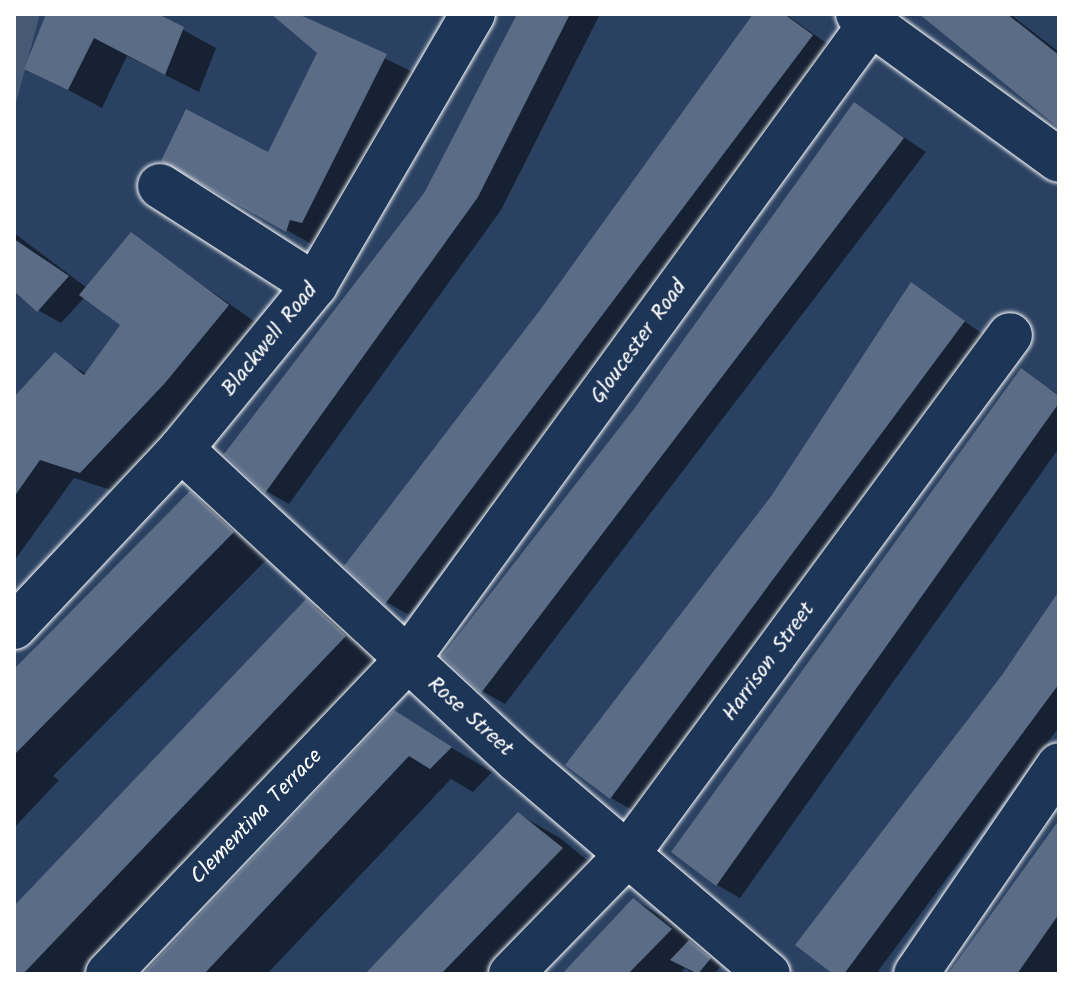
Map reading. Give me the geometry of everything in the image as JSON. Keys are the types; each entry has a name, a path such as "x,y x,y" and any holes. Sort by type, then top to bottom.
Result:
{"street":[{"name":"Blackwell Road","path":"14,627 181,449 315,285 473,14"},
{"path":"864,18 1059,160"},
{"name":"Gloucester Road","path":"407,660 864,18"},
{"path":"160,186 315,285"},
{"name":"Harrison Street","path":"511,974 626,856 1010,335"},
{"name":"Rose Street","path":"181,449 407,660 626,856 768,974"},
{"name":"Clementina Terrace","path":"108,974 407,660"},
{"path":"916,974 1059,765"}],"shaded area":[{"path":"14,14 40,14 14,110"}],"building":[{"path":"46,14 158,14 184,27 165,75 94,38 68,90 24,69"},
{"path":"271,14 298,14 387,54 302,223 290,220 286,232 161,161 186,109 268,152 317,53"},
{"path":"517,14 570,14 478,197 265,493 224,454 424,193"},
{"path":"753,14 784,14 813,35 385,604 344,566 543,306"},
{"path":"919,14 1007,14 1059,55 1059,128"},
{"path":"854,102 904,138 481,693 442,656 634,409"},
{"path":"131,232 229,305 165,383 80,473 40,460 14,497 14,397 55,352 84,375 120,325 79,295"},
{"path":"14,239 69,276 37,312 14,291"},
{"path":"911,282 965,321 610,799 565,765 772,495"},
{"path":"1021,368 1059,396 1059,403 716,886 671,852"},
{"path":"190,491 234,532 14,755 14,669"},
{"path":"1059,591 1059,684 844,974 833,974 795,945 1002,675"},
{"path":"306,599 346,636 23,974 14,974 14,906"},
{"path":"394,710 452,747 430,769 409,756 204,974 143,974"},
{"path":"518,812 563,848 441,974 365,974"},
{"path":"1059,820 1059,914 1017,974 948,974"},
{"path":"633,898 672,929 628,974 562,974"},
{"path":"689,940 711,958 698,974 670,960"}]}
